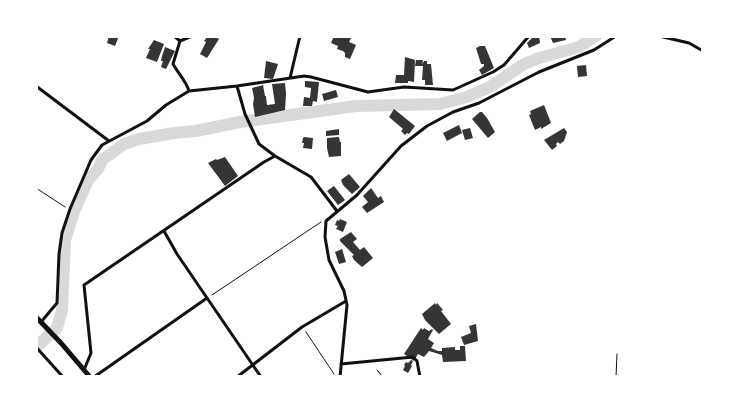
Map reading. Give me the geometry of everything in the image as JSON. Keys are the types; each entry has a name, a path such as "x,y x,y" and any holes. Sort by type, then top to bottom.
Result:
{"main road":[{"path":"36,317 90,377"}],"street":[{"path":"174,36 180,41"},
{"path":"180,41 192,36"},
{"path":"290,78 300,36"},
{"path":"41,322 57,303 62,233 91,160 102,145 147,121 166,105 189,91 311,77 368,92 404,87 453,90 504,65 529,36"},
{"path":"340,377 347,305 344,290 328,260 325,237 326,221 357,194 401,146 427,126 453,112 479,103 539,72 594,50 616,36"},
{"path":"659,36 689,43 703,51"},
{"path":"180,41 173,64 189,91"},
{"path":"36,86 109,141"},
{"path":"237,86 245,114 259,144 275,156 311,177 337,211"},
{"path":"84,370 91,353 84,285 275,156"},
{"path":"164,231 177,254 262,377"},
{"path":"94,377 207,298"},
{"path":"237,377 302,327 346,301"},
{"path":"36,347 63,377"},
{"path":"341,364 413,357 417,361 420,377"}],"path":[{"path":"36,188 70,211"},
{"path":"207,298 321,222"},
{"path":"302,327 336,377"},
{"path":"616,377 617,354"},
{"path":"378,370 383,377"}],"building":[{"path":"109,36 119,36 115,46 107,43"},
{"path":"210,36 219,39 207,58 200,54 206,42 204,41"},
{"path":"334,36 347,36 351,38 349,42 356,45 350,59 345,57 343,51 337,49 338,46 331,43"},
{"path":"539,36 540,43 529,48 527,43 532,38"},
{"path":"550,36 565,36 566,40 553,43"},
{"path":"154,40 164,44 157,62 146,58 150,49 148,49"},
{"path":"485,46 494,68 482,75 479,70 484,64 481,64 476,48"},
{"path":"165,47 175,51 166,69 161,67"},
{"path":"405,57 415,60 414,82 395,83 396,75 404,75"},
{"path":"416,60 423,60 422,64 424,61 427,61 427,64 431,64 433,85 425,85 425,80 422,80 423,66 415,66"},
{"path":"266,61 278,64 273,79 264,78"},
{"path":"586,65 587,76 578,77 577,66"},
{"path":"305,81 319,82 317,102 313,101 312,106 303,106 304,97 310,98 311,88 305,87"},
{"path":"285,83 285,110 255,117 252,88 263,85 267,105 275,104 272,84"},
{"path":"336,90 338,97 324,101 322,94"},
{"path":"544,105 551,123 535,130 529,115 531,114 530,111"},
{"path":"394,109 415,126 409,134 405,135 401,131 403,129 389,117"},
{"path":"480,112 487,118 495,132 488,138 472,119"},
{"path":"459,125 462,133 447,141 443,133"},
{"path":"470,128 473,138 465,140 462,130"},
{"path":"564,128 567,132 564,141 560,144 558,142 557,146 552,150 544,140"},
{"path":"339,129 339,135 326,136 326,131"},
{"path":"304,137 313,138 312,149 303,148"},
{"path":"339,137 341,156 329,157 327,138"},
{"path":"225,157 238,176 225,186 208,163"},
{"path":"349,174 360,187 352,194 343,185 341,180"},
{"path":"334,186 345,200 338,205 327,191"},
{"path":"371,188 378,198 381,196 384,202 367,213 362,207 368,202 363,196"},
{"path":"340,219 347,222 343,232 336,229 338,226 335,225 337,220 339,221"},
{"path":"351,232 357,239 353,242 360,250 364,247 373,258 362,267 354,260 352,256 354,255 340,241 340,239"},
{"path":"342,249 346,262 339,264 335,252"},
{"path":"435,303 443,310 441,311 451,324 439,334 425,320 422,314"},
{"path":"476,324 478,341 464,345 461,337 471,333 469,326"},
{"path":"421,328 429,331 433,330 428,339 434,343 431,348 438,351 442,351 442,348 455,347 455,350 460,350 460,346 465,346 466,361 443,362 442,355 429,351 424,357 418,354 414,361 404,354"},
{"path":"411,360 413,361 412,366 408,373 403,370 404,365"}],"waterway":[{"path":"36,347 57,328 62,310 65,240 75,209 88,180 98,169 102,160 124,144 139,139 196,131 240,122 356,106 440,104 467,97 490,87 524,64 579,47 596,36"}]}
